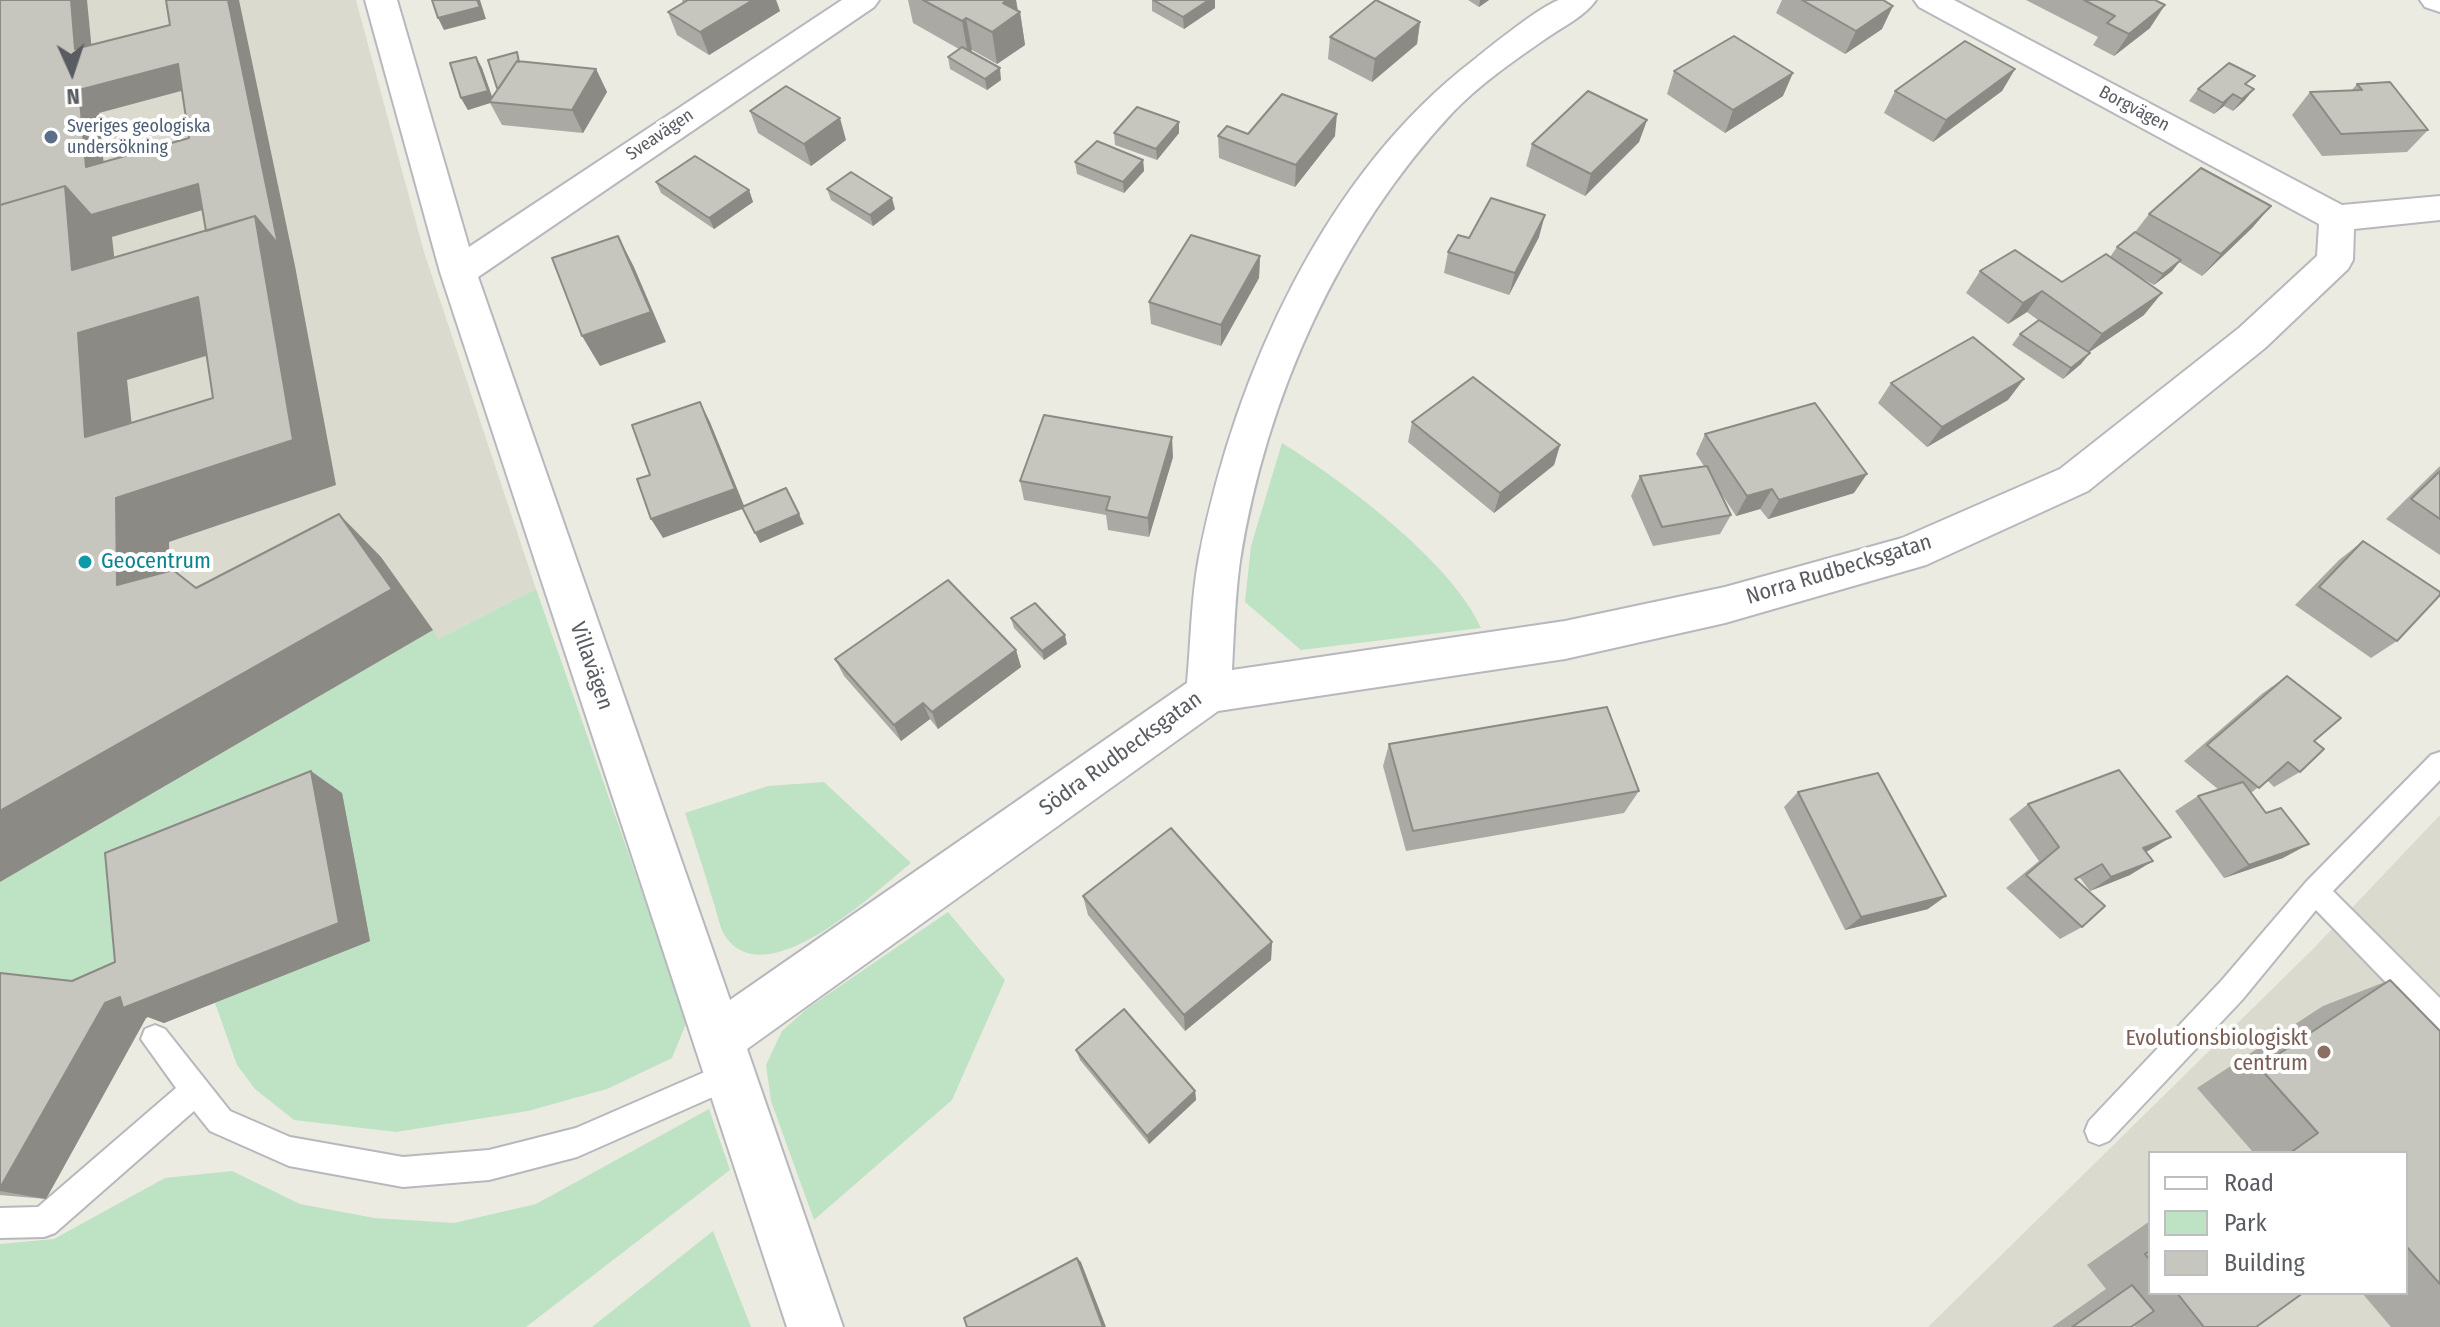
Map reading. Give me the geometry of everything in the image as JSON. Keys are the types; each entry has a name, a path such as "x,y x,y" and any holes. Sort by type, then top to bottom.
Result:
{"street":[{"name":"Villavägen","path":"381,0 458,272 815,1327"},
{"name":"Sveavägen","path":"458,272 863,0"},
{"name":"Södra Rudbecksgatan","path":"724,1057 1208,693 1222,545 1257,416 1309,292 1370,185 1445,101 1580,0"},
{"name":"Borgvägen","path":"1930,0 2337,218"},
{"path":"2337,218 2440,208"},
{"name":"Norra Rudbecksgatan","path":"1208,693 1565,640 1725,605 1911,553 2074,480 2252,338 2335,260 2337,218"}],"lane":[{"path":"2099,1131 2232,990 2315,891 2440,763"},
{"path":"2315,891 2440,1018"},
{"path":"155,1039 220,1121 289,1151 403,1172 489,1165 577,1142 724,1057"},
{"path":"0,1223 44,1222 196,1090"}],"shaded area":[{"path":"0,0 356,0 424,252 536,589 438,639 433,631 0,882"},
{"name":"Evolutionsbiologiskt centrum","path":"2440,815 2440,1327 1928,1327 2312,950"}],"green space":[{"path":"1282,443 1364,501 1421,550 1467,603 1481,628 1301,650 1245,602 1251,546"},
{"path":"536,589 687,1021 672,1058 607,1089 528,1111 396,1132 294,1120 255,1089 237,1065 215,1003 155,979 0,994 0,882 433,630 438,639"},
{"path":"824,782 911,863 820,933 792,947 766,954 743,952 725,936 721,928 685,813 768,786"},
{"path":"948,912 1005,980 952,1100 814,1220 771,1101 766,1065 782,1031 808,1008"},
{"path":"709,1109 730,1170 526,1327 0,1327 0,1244 54,1239 165,1178 232,1171 300,1204 374,1218 454,1223 536,1204"},
{"path":"713,1231 751,1327 592,1327"}],"building":[{"name":"Sveriges geologiska undersökning","path":"0,0 71,0 75,49 170,25 166,0 228,0 278,244 255,216 206,231 198,184 91,215 65,186 0,205","holes":["178,64 189,138 86,167 79,90"]},
{"path":"432,0 477,0 480,7 438,18"},
{"path":"688,0 753,0 700,32 668,12"},
{"path":"923,0 1007,0 1003,3 1020,12 992,32 966,18 962,21"},
{"path":"1153,0 1209,0 1183,17"},
{"path":"1376,0 1420,22 1375,59 1330,37"},
{"path":"1802,0 1883,0 1893,6 1856,31"},
{"path":"2084,0 2155,0 2165,5 2129,34 2107,23 2115,16"},
{"path":"1734,36 1793,73 1733,110 1674,71"},
{"path":"1965,41 2015,69 1946,120 1895,91"},
{"path":"962,47 1000,68 985,79 948,57"},
{"path":"517,52 519,62 497,88 488,60"},
{"path":"476,57 488,91 461,98 450,63"},
{"path":"517,61 596,69 572,110 489,102"},
{"path":"2229,63 2255,76 2245,84 2254,89 2242,99 2233,94 2223,103 2198,89"},
{"path":"2390,82 2428,130 2341,134 2310,92 2362,90 2357,84"},
{"path":"786,86 840,118 804,144 750,111"},
{"path":"1588,91 1647,120 1591,174 1532,144"},
{"path":"1282,94 1337,114 1296,165 1218,136 1227,126 1248,134"},
{"path":"1137,107 1179,122 1156,149 1114,133"},
{"path":"1097,141 1143,160 1123,182 1075,162"},
{"path":"695,156 749,190 709,218 656,182"},
{"path":"2201,168 2271,206 2221,254 2149,214"},
{"path":"851,172 892,198 870,215 827,189"},
{"path":"65,186 72,270 255,216 293,440 116,498 117,585 173,570 196,588 339,514 392,589 0,811 0,205","holes":["198,297 213,398 85,437 78,333"]},
{"path":"1491,198 1545,215 1515,273 1448,252 1458,235 1469,238"},
{"path":"2135,232 2181,260 2163,274 2117,247"},
{"path":"1191,235 1260,256 1221,325 1149,302"},
{"path":"618,236 651,312 582,336 552,258"},
{"path":"2015,250 2062,282 2106,254 2162,293 2102,334 2042,291 2023,303 1980,271"},
{"path":"2039,320 2090,353 2071,368 2020,334"},
{"path":"1973,337 2024,379 1942,427 1891,383"},
{"path":"1473,377 1560,445 1500,493 1412,422"},
{"path":"700,402 735,489 651,519 637,479 650,475 632,425"},
{"path":"1815,403 1867,474 1779,500 1772,489 1747,496 1705,434"},
{"path":"1044,415 1172,437 1148,518 1106,510 1110,497 1020,481"},
{"path":"1707,466 1731,515 1662,527 1640,476"},
{"path":"2440,471 2440,519 2411,499"},
{"path":"786,488 799,514 755,533 742,507"},
{"path":"2363,541 2440,592 2397,641 2319,587"},
{"path":"948,580 1016,650 932,712 923,703 894,725 835,659"},
{"path":"1035,603 1065,635 1042,651 1011,618"},
{"path":"2287,676 2341,718 2314,741 2324,749 2300,772 2288,762 2259,788 2207,745"},
{"path":"1607,707 1639,791 1413,831 1389,744"},
{"path":"2119,770 2171,837 2143,848 2153,861 2111,877 2102,864 2075,879 2105,906 2082,927 2026,875 2059,847 2028,804"},
{"path":"311,771 339,923 123,1008 120,997 105,1003 0,1188 0,973 72,981 115,962 105,853"},
{"path":"1878,773 1946,896 1861,917 1798,792"},
{"path":"2243,782 2266,813 2281,808 2309,844 2249,865 2198,796"},
{"path":"1171,828 1272,942 1184,1015 1083,896"},
{"path":"2390,980 2440,1031 2440,1284 2408,1248 2408,1151 2293,1151 2318,1133 2259,1067"},
{"path":"1124,1009 1195,1091 1147,1136 1076,1050"},
{"path":"1077,1258 1103,1327 967,1327 964,1318"},
{"path":"2132,1285 2154,1311 2131,1327 2072,1327"},
{"path":"2179,1295 2300,1295 2256,1327 2204,1327"}],"place":[{"name":"Sveriges geologiska undersökning","path":"51,137"},
{"name":"Geocentrum","path":"85,562"},
{"name":"Evolutionsbiologiskt centrum","path":"2324,1052"}]}
